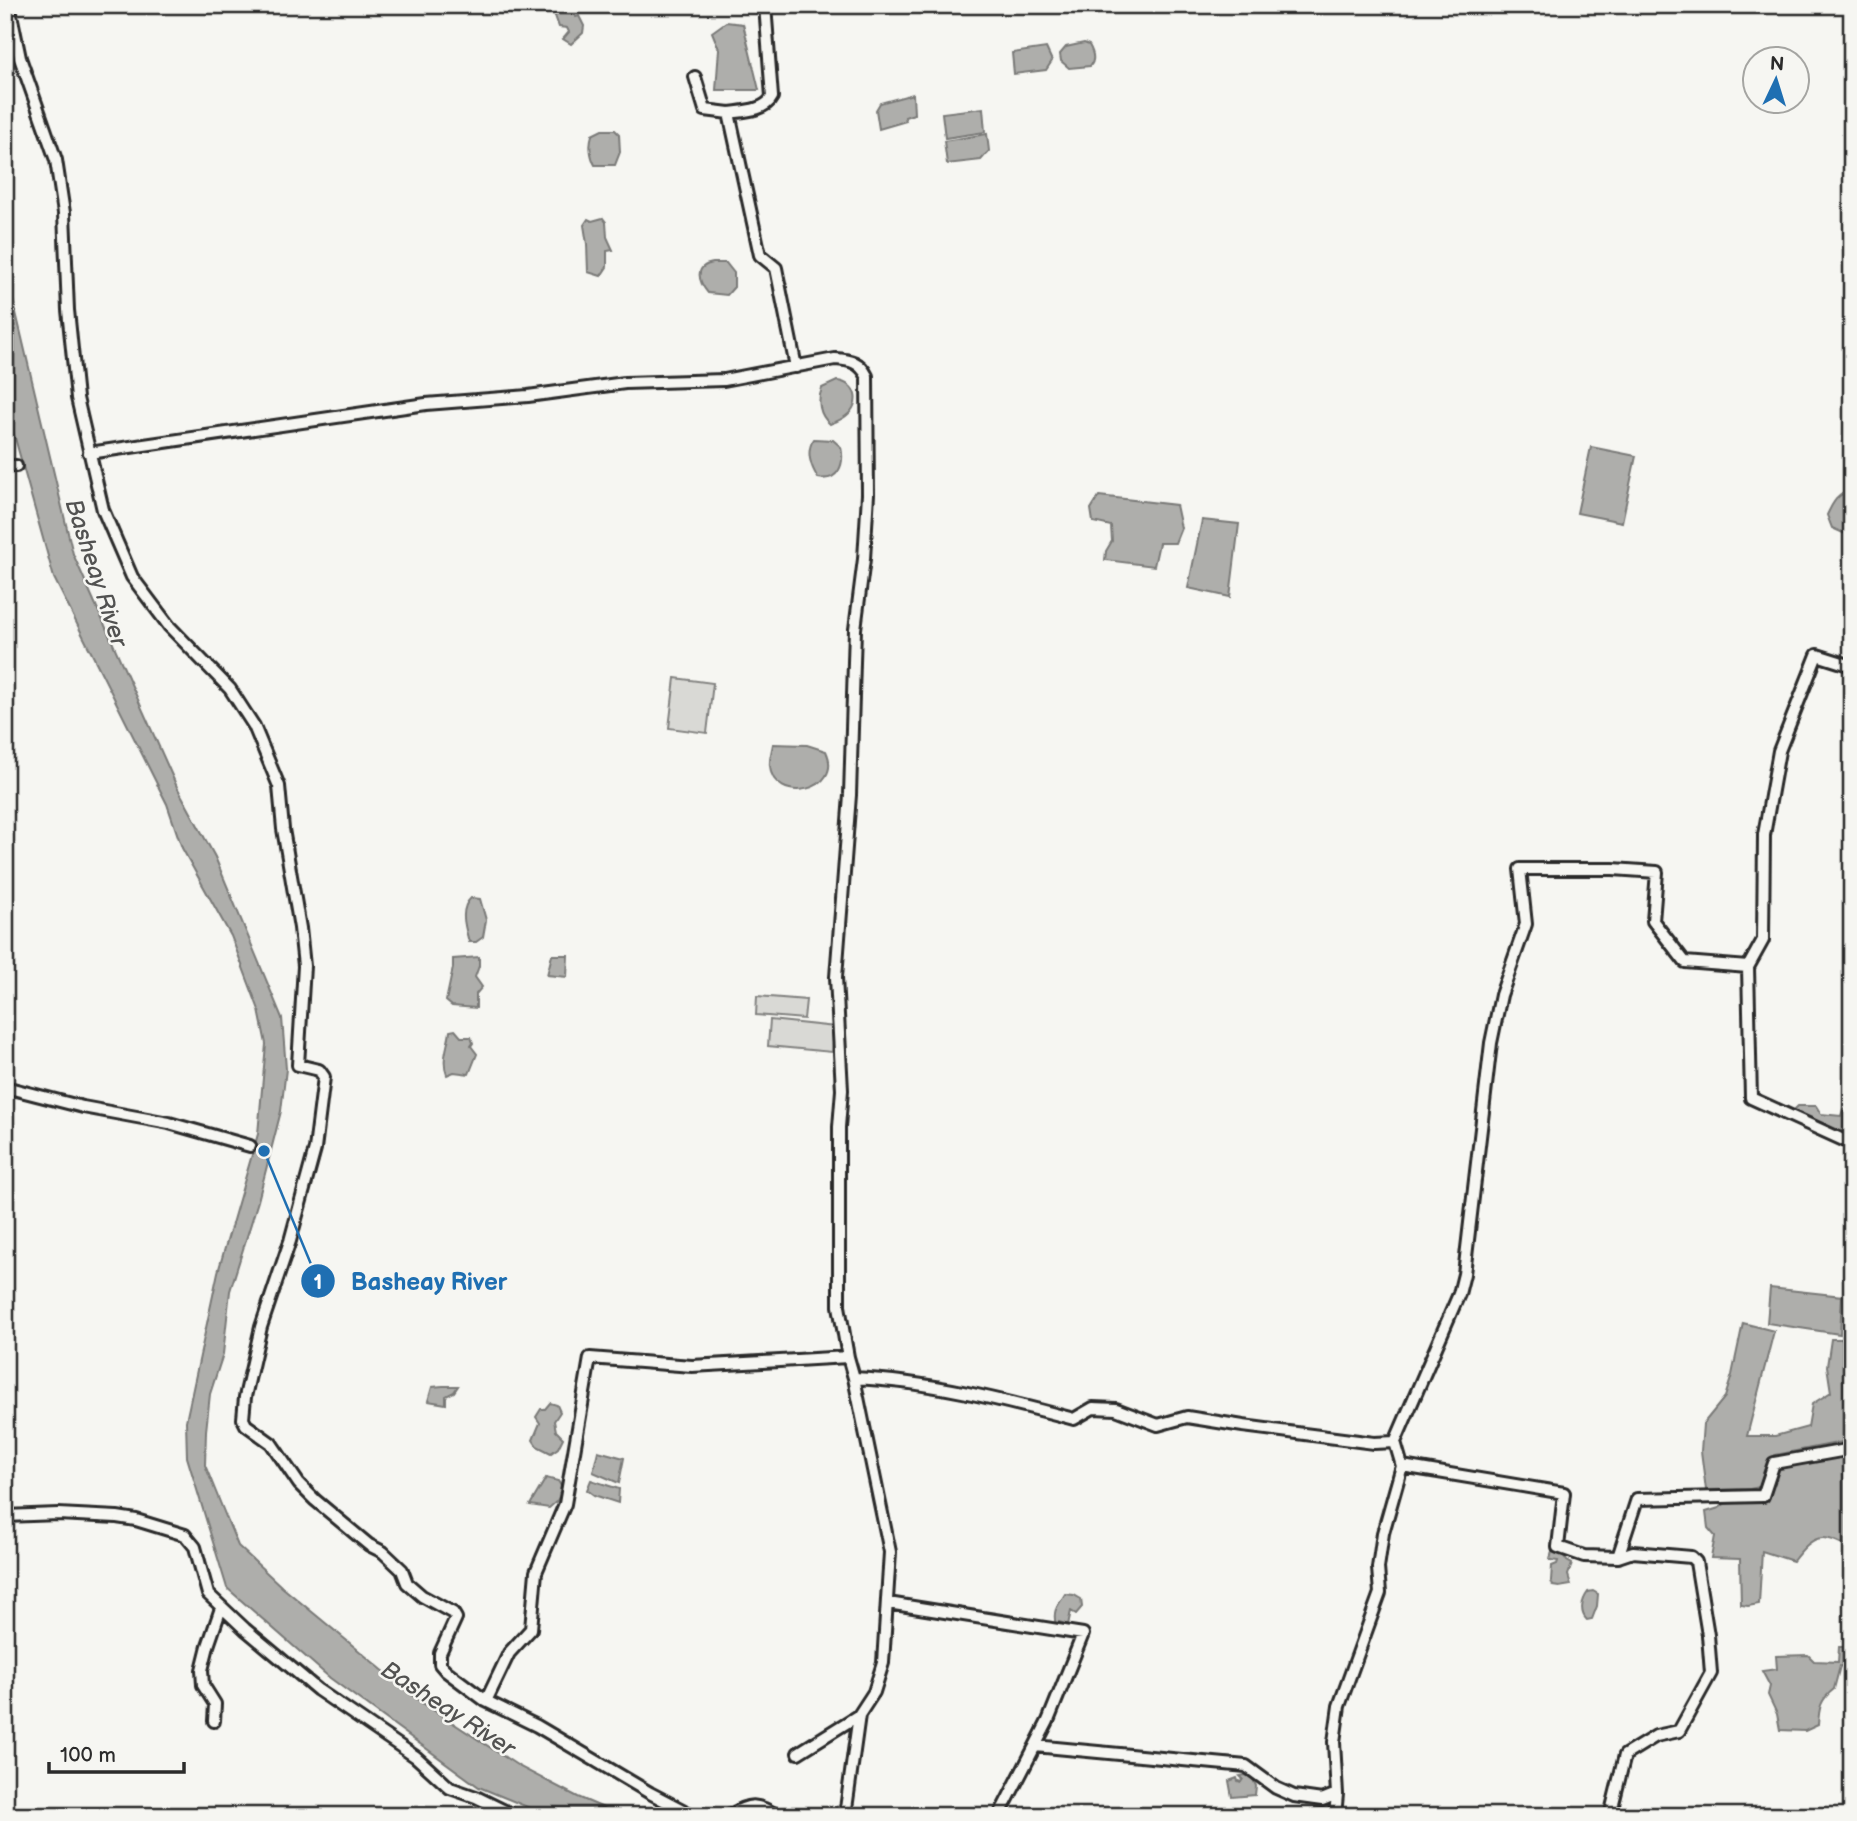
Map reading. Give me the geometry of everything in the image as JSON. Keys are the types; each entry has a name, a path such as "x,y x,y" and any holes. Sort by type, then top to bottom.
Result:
{"street":[{"path":"9,5 20,58 56,160 64,214 68,310 77,398 103,510 132,577 169,626 230,689 254,726 279,786 304,966 298,1066 319,1070 324,1077 315,1149 290,1241 261,1327 242,1409 243,1419 246,1425 271,1443 299,1485 315,1500 369,1545 383,1552 402,1570 407,1583 422,1596 453,1614 456,1618 443,1643 440,1664 486,1701 537,1726 694,1816"},
{"path":"695,77 705,110 729,113 762,107 770,102 772,97 765,5"},
{"path":"729,113 760,255 776,268 796,368"},
{"path":"89,453 426,404 528,396 625,383 724,380 835,359 850,360 862,366 867,376 868,494 864,559 855,629 850,795 836,977 842,1090 839,1127 839,1306 890,1552 883,1663 874,1692 859,1716 845,1816"},
{"path":"1852,666 1817,655 1779,751 1764,835 1763,940 1748,967 1751,1098 1852,1144"},
{"path":"1335,1816 1337,1794 1334,1742 1339,1706 1380,1592 1378,1568 1384,1533 1402,1466 1395,1442 1459,1294 1464,1274 1491,1043 1501,995 1526,924 1520,869 1657,872 1653,920 1685,962 1748,967"},
{"path":"5,1087 83,1107 169,1123 250,1146"},
{"path":"486,1701 509,1653 531,1629 536,1572 565,1504 590,1357 692,1366 848,1357"},
{"path":"854,1378 890,1379 1074,1419 1093,1408 1116,1409 1158,1425 1187,1416 1374,1443 1395,1442"},
{"path":"1618,1557 1637,1499 1763,1496 1774,1463 1852,1449"},
{"path":"1402,1466 1564,1493 1558,1548 1584,1556 1618,1557 1633,1552 1691,1557 1696,1562 1708,1635 1710,1673 1679,1731 1656,1736 1625,1755 1609,1816"},
{"path":"5,1516 58,1514 117,1517 185,1535 195,1547 208,1594 221,1608 318,1690 416,1757 450,1788 476,1797 514,1816"},
{"path":"888,1603 1083,1634 1048,1721 999,1816"},
{"path":"214,1721 215,1704 203,1685 202,1670 221,1608"},
{"path":"798,1753 859,1716"},
{"path":"1035,1746 1247,1766 1276,1788 1294,1796 1322,1800 1337,1794"},
{"path":"729,1816 750,1805 763,1807 778,1816"}],"shaded area":[{"path":"561,5 579,5 572,10 584,26 583,33 571,44 563,39 569,32 567,28 559,27 554,13"},
{"path":"726,22 743,24 759,90 716,90 719,49 712,32"},
{"path":"1084,43 1089,45 1093,53 1090,66 1069,68 1061,61 1060,54 1066,47"},
{"path":"1046,48 1052,61 1046,70 1014,74 1012,53"},
{"path":"913,94 914,114 905,117 906,121 879,129 876,110 880,103"},
{"path":"983,108 985,132 945,138 942,113"},
{"path":"602,130 615,130 619,134 620,152 615,165 595,165 593,161 590,150 592,135"},
{"path":"987,134 989,151 981,160 947,164 944,141"},
{"path":"603,218 613,250 607,251 607,267 601,276 588,272 584,225 588,219 592,221"},
{"path":"713,263 726,263 734,273 734,287 727,295 708,293 702,284 700,271"},
{"path":"5,266 73,554 177,787 215,857 282,1018 286,1069 281,1111 258,1201 230,1291 223,1354 210,1394 205,1465 238,1546 282,1587 421,1702 520,1767 622,1816 549,1816 479,1787 330,1678 227,1588 187,1457 186,1421 218,1272 258,1134 266,1044 259,1010 231,936 182,848 167,804 54,578 5,402"},
{"path":"837,381 853,390 855,400 846,416 830,424 821,412 820,398 822,388"},
{"path":"814,439 833,440 841,447 841,466 835,475 825,479 818,478 809,454"},
{"path":"1591,447 1636,456 1622,522 1577,513"},
{"path":"1852,490 1852,537 1832,528 1827,515 1836,499"},
{"path":"1099,496 1176,505 1181,528 1175,543 1159,543 1154,566 1105,560 1106,551 1112,541 1111,526 1093,522 1091,509"},
{"path":"1202,520 1239,524 1230,597 1188,588"},
{"path":"675,678 713,683 707,733 669,728"},
{"path":"773,744 807,745 826,751 829,765 826,776 806,789 794,790 783,786 774,779 770,766"},
{"path":"471,898 480,899 486,920 483,937 476,942 469,942 464,918 465,907"},
{"path":"552,955 568,955 567,977 547,975"},
{"path":"479,957 475,977 482,987 476,994 476,1008 452,1006 446,1001 453,959"},
{"path":"757,996 806,1000 804,1019 756,1015"},
{"path":"770,1020 835,1027 832,1052 768,1046"},
{"path":"455,1030 461,1037 471,1037 471,1046 477,1054 469,1074 454,1072 447,1075 446,1053 450,1031"},
{"path":"1798,1106 1816,1106 1821,1114 1841,1116 1843,1109 1852,1107 1852,1142 1797,1118 1793,1111"},
{"path":"1770,1288 1842,1296 1840,1334 1767,1323"},
{"path":"1851,1306 1852,1440 1775,1455 1764,1486 1706,1490 1701,1451 1703,1424 1725,1397 1743,1323 1774,1331 1747,1436 1775,1436 1808,1427 1812,1404 1831,1392 1827,1366 1831,1339 1842,1339"},
{"path":"458,1386 446,1396 446,1404 428,1401 432,1387"},
{"path":"550,1403 557,1405 560,1412 554,1421 556,1431 563,1438 558,1448 551,1453 537,1446 533,1440 540,1423 536,1417 541,1409 545,1409"},
{"path":"1852,1450 1852,1549 1833,1540 1819,1538 1807,1545 1793,1561 1762,1551 1759,1604 1741,1605 1740,1559 1711,1558 1715,1536 1708,1528 1706,1512 1719,1508 1733,1498 1766,1495 1782,1462"},
{"path":"598,1451 624,1458 619,1483 593,1472"},
{"path":"546,1478 558,1481 563,1489 557,1501 549,1508 530,1505"},
{"path":"591,1480 619,1489 618,1503 587,1490"},
{"path":"1552,1551 1562,1553 1572,1564 1568,1575 1571,1585 1553,1586 1552,1566 1558,1561 1550,1560"},
{"path":"1588,1592 1598,1594 1597,1606 1592,1619 1587,1620 1582,1610 1583,1602"},
{"path":"1065,1594 1081,1599 1082,1607 1076,1614 1071,1611 1068,1625 1059,1622 1056,1625 1055,1612"},
{"path":"1839,1647 1852,1647 1852,1667 1840,1666 1834,1689 1821,1705 1818,1725 1805,1731 1780,1730 1777,1714 1768,1695 1770,1686 1762,1671 1777,1669 1776,1656 1808,1655 1814,1661 1838,1662"},
{"path":"1240,1776 1252,1777 1256,1786 1255,1795 1232,1797 1229,1781 1237,1778 1241,1782 1243,1779"}],"place":[{"name":"Basheay River","path":"264,1151"}]}
